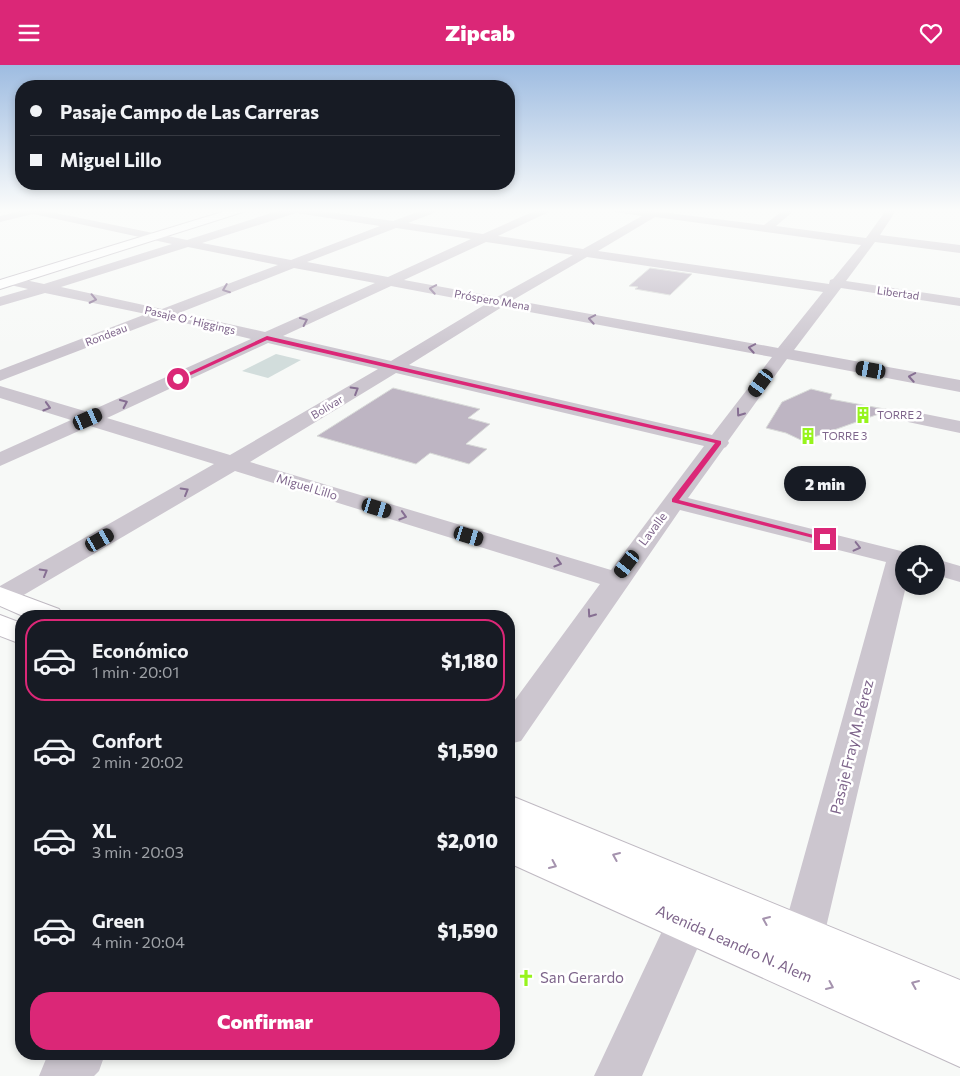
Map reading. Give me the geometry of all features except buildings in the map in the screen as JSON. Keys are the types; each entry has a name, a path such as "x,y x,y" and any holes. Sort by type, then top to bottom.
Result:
{"main road":[{"path":"4,281 82,256"},
{"path":"1,604 25,610"},
{"path":"1,604 15,625"},
{"path":"515,814 960,1003"},
{"name":"Avenida Leandro N. Alem","path":"515,848 960,1043"}],"street":[{"path":"0,301 146,256"},
{"name":"Próspero Mena","path":"258,256 960,386"},
{"name":"Rondeau","path":"0,376 312,256"},
{"path":"0,460 443,256"},
{"name":"Bolívar","path":"1,604 394,367 499,301 580,256"},
{"name":"Libertad","path":"610,256 960,302"},
{"name":"Lavalle","path":"515,723 615,580 719,443 833,286 858,256"},
{"name":"Pasaje O´Higgings","path":"4,281 161,313 719,443"},
{"name":"Miguel Lillo","path":"0,392 615,580"},
{"path":"914,418 960,427"},
{"path":"674,501 895,557"},
{"path":"945,570 960,574"},
{"name":"Pasaje Fray M. Pérez","path":"803,936 895,586"},
{"path":"618,1076 687,923"},
{"path":"63,1076 77,1060"}],"shaded area":[{"path":"276,354 301,360 268,378 242,371"}],"place":[{"name":"TORRE 2","path":"863,415"},
{"name":"TORRE 3","path":"808,436"},
{"name":"San Gerardo","path":"526,978"}],"route":[{"path":"178,379 267,338 719,443 674,501 825,539"}]}
